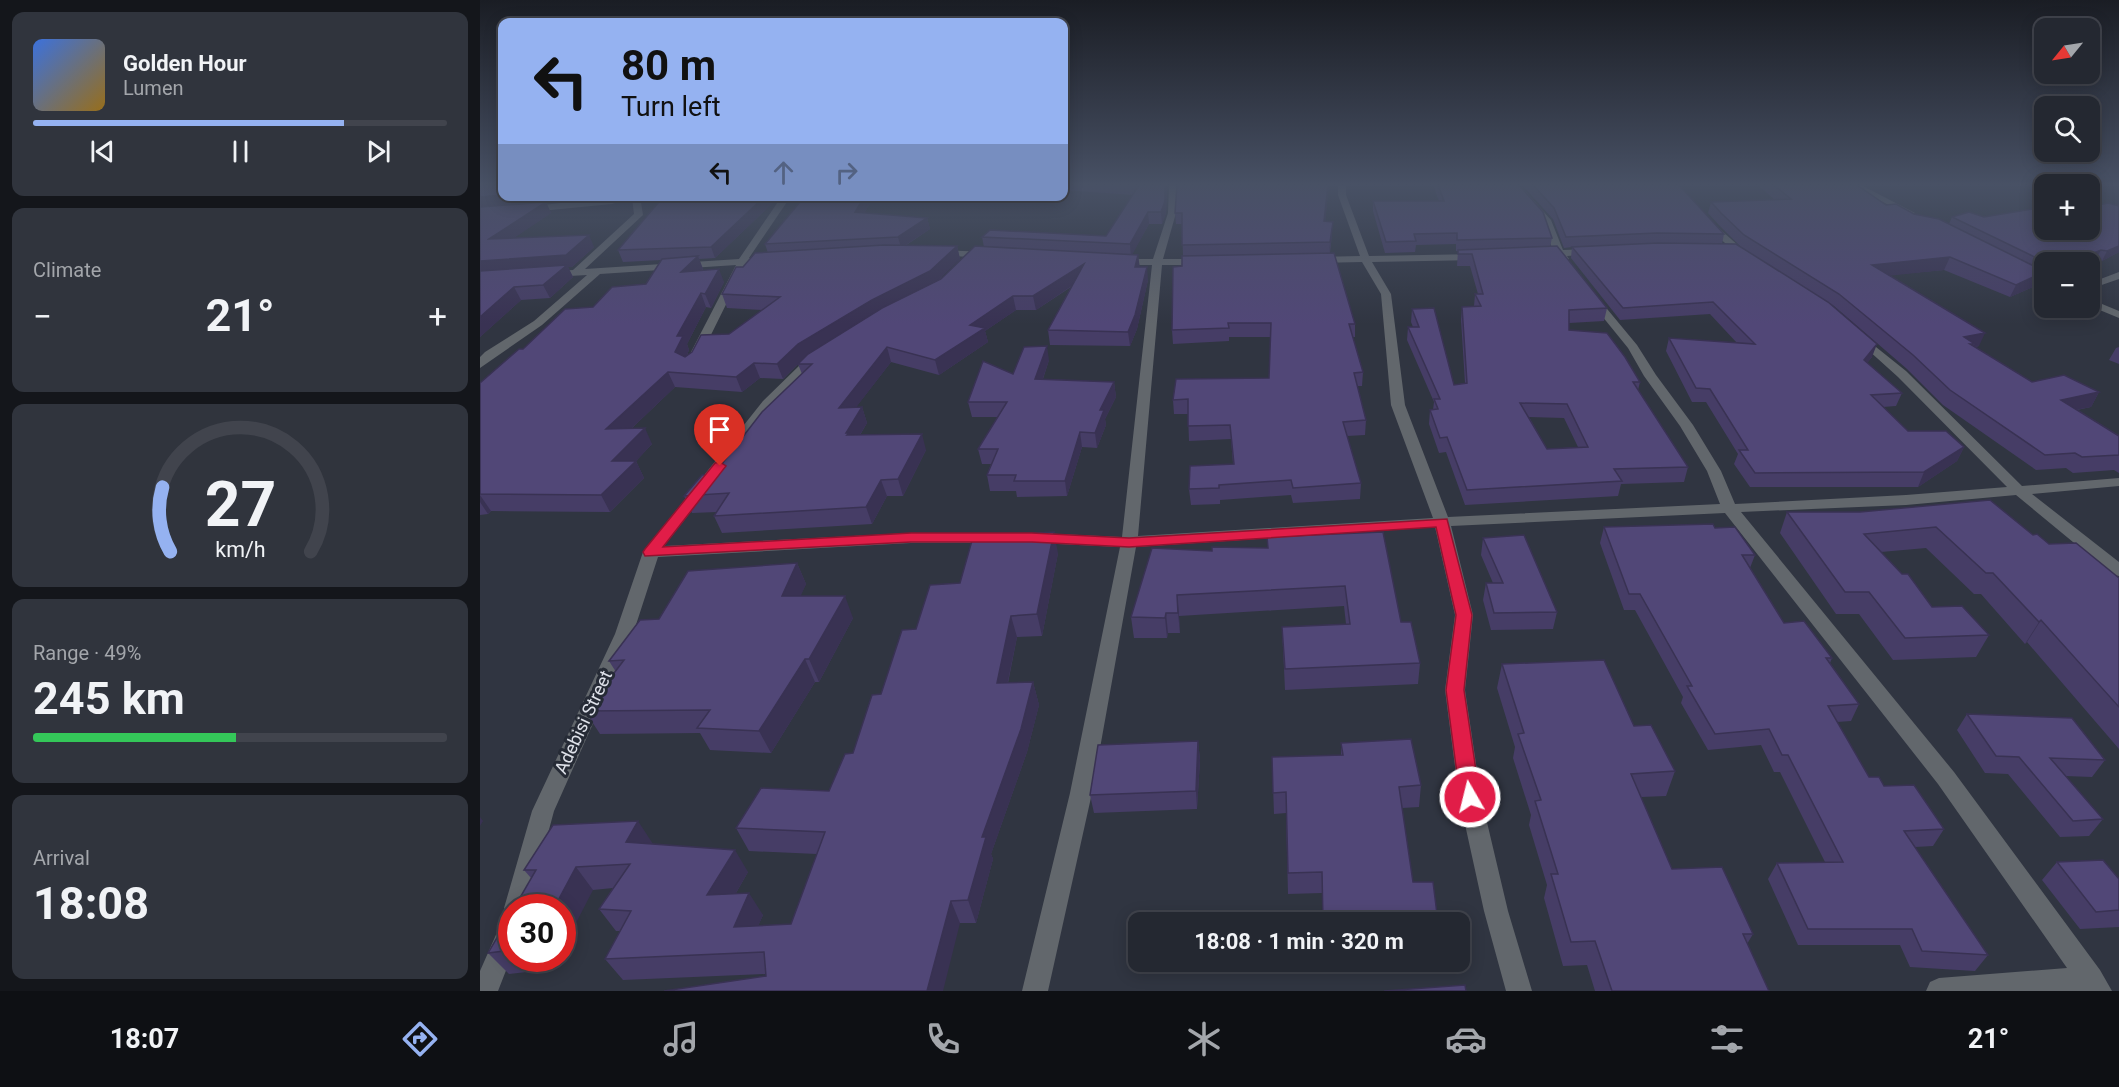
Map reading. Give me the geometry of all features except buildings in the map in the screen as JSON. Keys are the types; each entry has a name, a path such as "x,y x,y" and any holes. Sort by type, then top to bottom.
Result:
{"street":[{"path":"576,272 621,231"},
{"path":"690,366 742,262 763,231"},
{"path":"1035,991 1081,793 1129,542 1156,263 1166,231"},
{"path":"1355,231 1366,260 1386,294 1398,405 1442,522 1464,615 1455,690 1470,797 1496,911 1519,991"},
{"path":"1551,231 1559,253 1633,347 1686,424 1714,471 1729,508 1946,778 2095,985"},
{"path":"1715,231 1730,250 1755,262"},
{"path":"1526,255 1602,251"},
{"path":"922,253 1002,256"},
{"path":"961,268 975,254"},
{"path":"1308,261 1494,256"},
{"path":"540,274 778,259"},
{"path":"1103,261 1215,262"},
{"path":"483,358 537,323 596,272"},
{"path":"2100,282 2119,275"},
{"path":"2100,306 2119,315"},
{"path":"1853,332 1902,374 2017,489 2119,571"},
{"name":"Adebisi Street","path":"520,894 543,811 624,634 651,552 768,404 808,364 826,353"},
{"path":"651,552 911,538 1016,538 1129,542 1442,522 1906,500 2119,482"},
{"path":"485,991 498,957"},
{"path":"1939,991 2095,985"}],"route":[{"path":"720,466 651,552 911,538 1032,538 1129,542 1442,522 1464,615 1455,690 1470,797"}]}
